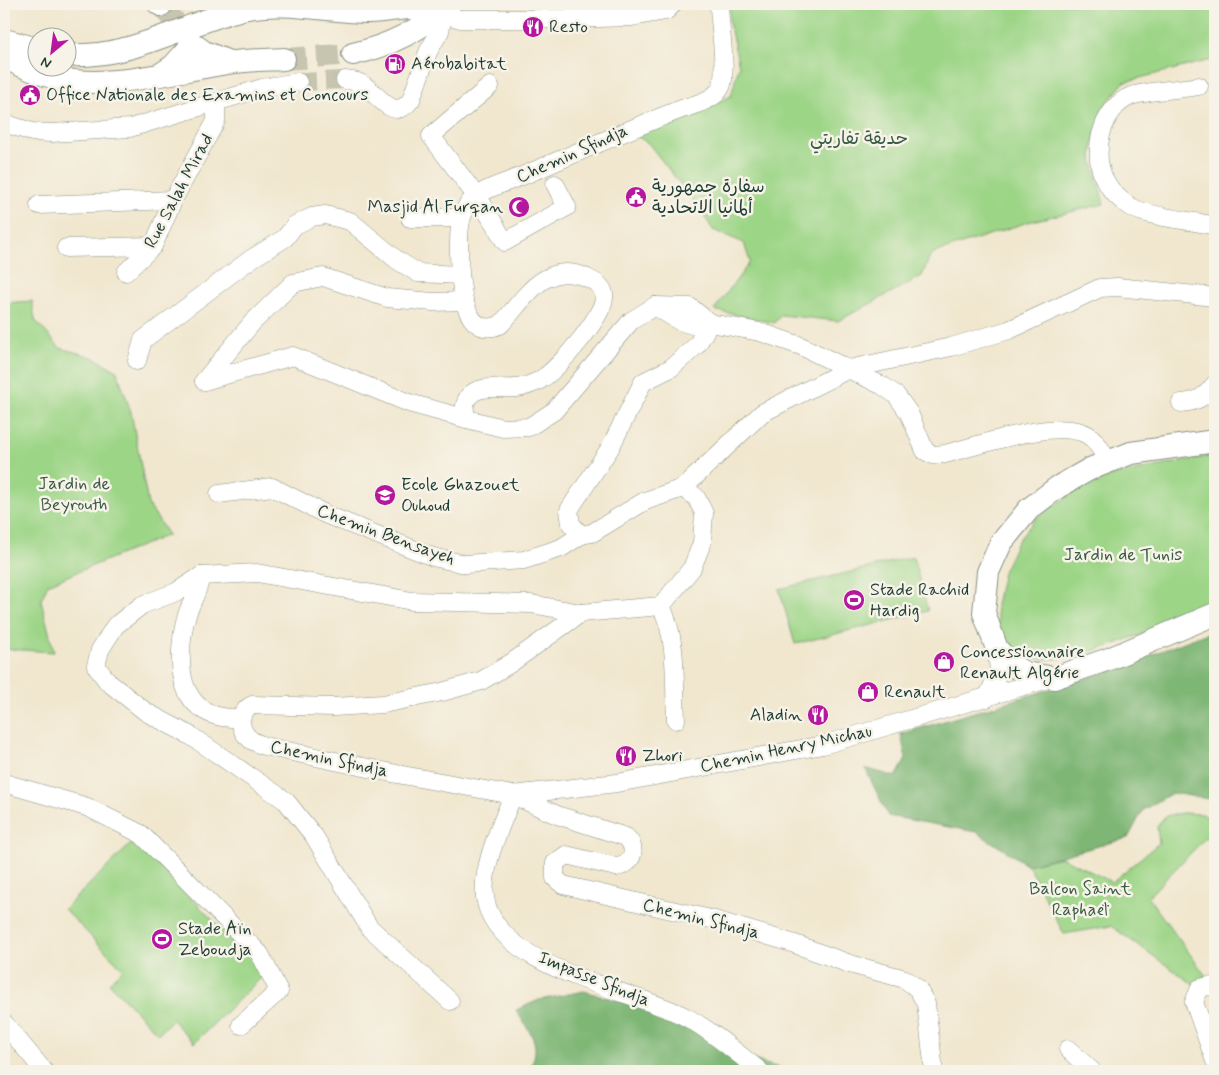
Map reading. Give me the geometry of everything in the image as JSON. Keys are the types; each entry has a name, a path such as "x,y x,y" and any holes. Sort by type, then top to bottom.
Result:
{"main road":[{"path":"78,56 124,50 242,9 267,5 380,8 426,7 446,9"},
{"path":"380,8 386,25 362,52 392,43 446,9"},
{"path":"4,40 28,46"},
{"path":"160,75 178,61 193,44 204,52 229,62"},
{"path":"4,57 25,68 59,79 87,82 160,75 229,62 284,59"},
{"path":"1215,441 1130,453 1090,469 1058,487 1029,508 1001,543 988,572 984,613 997,649 1012,666 1025,672 1054,678 1109,659 1215,614"}],"street":[{"path":"345,80 356,81 366,86 390,108 406,106 411,100 428,52 440,31 446,9 460,19 632,17 666,11 673,4"},
{"name":"Chemin Sfindja","path":"476,196 631,128 714,95 723,80 719,4"},
{"path":"4,122 32,132 52,133 130,128 262,88 298,82"},
{"path":"490,86 431,136 476,196 505,242 566,207 555,184"},
{"path":"1199,86 1131,96 1119,104 1104,126 1099,142 1099,161 1104,181 1114,193 1135,209 1215,226"},
{"name":"Rue Salah Mirad","path":"126,272 152,246 173,200 216,121 216,102"},
{"path":"467,419 465,404 468,396 474,391 522,387 543,379 563,359 599,314 604,300 603,292 595,282 582,276 564,274 543,280 532,287 500,325 491,328 476,322 466,309 464,301 460,275 459,233 461,218 469,202 476,196"},
{"path":"39,206 173,200"},
{"path":"137,361 143,340 251,259 285,238 295,224 312,218 325,215 350,221 397,260 418,273 460,275"},
{"path":"410,218 461,218"},
{"path":"66,248 152,246"},
{"path":"464,301 433,302 387,298 323,277 293,282 252,323 204,382 293,356 409,403 504,428 529,427 554,411 630,320 655,306 680,321 696,326 710,323 760,332 801,346 883,386 896,395 909,413 921,446 925,451 933,455 945,454 1035,431 1060,428 1088,435 1100,447 1108,463"},
{"path":"710,323 697,345 671,368 643,382 610,448 570,510 571,524 581,535 592,533 645,501 684,488 762,413 849,369 951,347 1009,330 1100,288 1131,288 1215,297"},
{"path":"1181,404 1196,402 1208,393 1215,384"},
{"name":"Chemin Bensayeh","path":"219,494 272,487 327,515 433,557 465,564 524,560 561,548 581,535"},
{"path":"450,1001 369,927 314,836 286,802 191,736 146,712 108,682 96,666 100,650 115,626 142,605 176,592 202,576 257,573 412,601 531,604 581,613 661,606 692,568 702,543 704,513 696,497 684,488"},
{"path":"202,576 199,589 184,626 180,671 190,698 214,715 241,719 248,707 252,705 334,707 383,704 442,692 480,681 511,663 581,613"},
{"path":"661,606 666,616 672,645 676,720"},
{"path":"987,698 999,672 997,649"},
{"name":"Chemin Henry Michau","path":"513,795 617,783 823,745 1054,678"},
{"name":"Chemin Sfindja","path":"241,719 241,729 250,740 264,746 397,774 513,795 557,815 626,837 631,843 633,850 632,857 627,863 620,866 570,855 562,856 555,864 553,871 560,884 715,920 792,943 850,964 897,976 912,983 926,1004 934,1071"},
{"path":"4,783 87,807 141,834 260,954 280,991 241,1025"},
{"name":"Impasse Sfindja","path":"513,795 497,837 484,883 489,911 504,936 556,968 686,1018 760,1071"},
{"path":"1209,987 1196,993 1194,1006 1215,1061"},
{"path":"4,1023 21,1041 44,1071"},
{"path":"1068,1049 1092,1071"}],"green space":[{"name":"حديقة تفاريتي","path":"730,4 1215,4 1215,59 1124,82 1109,101 1094,136 1092,159 1104,204 1028,222 931,254 922,276 838,321 781,315 774,323 714,310 750,262 744,243 713,230 700,209 648,143 632,133 696,113 731,96 739,66 729,22"},
{"name":"Jardin de Beyrouth","path":"32,301 35,320 60,348 93,357 117,371 131,412 148,504 168,535 48,584 41,600 54,652 4,649 4,303"},
{"name":"Jardin de Tunis","path":"1215,455 1215,604 1150,631 1069,657 1047,659 1030,657 1017,650 999,634 996,605 1003,572 1017,542 1037,517 1094,479"},
{"name":"Stade Rachid Hardig","path":"913,557 928,611 795,644 779,589"},
{"path":"1215,630 1215,800 1172,793 1143,810 1128,838 1028,865 976,832 888,816 865,768 896,777 906,759 901,734 1107,672"},
{"name":"Balcon Saint Raphaël","path":"1182,813 1203,814 1215,824 1215,828 1148,897 1206,976 1193,984 1111,926 1064,934 1028,865 1061,857 1112,882 1159,843 1157,827 1165,816"},
{"name":"Stade Aïn Zeboudja","path":"135,840 265,974 194,1043 172,1020 158,1034 109,983 123,969 64,909"},
{"path":"584,991 655,1012 747,1057 781,1068 799,1071 528,1071 533,1062 535,1046 530,1033 516,1010 539,1000"}],"tunnel":[{"path":"161,5 193,44"},
{"path":"284,59 353,54"},
{"path":"298,82 345,80"}],"place":[{"name":"Resto","path":"533,27"},
{"name":"Aérobabitat","path":"395,64"},
{"name":"Office Nationale des Examins et Concours","path":"30,95"},
{"name":"سفارة جمهورية ألمانيا الاتحادية","path":"636,197"},
{"name":"Masjid Al Furqan","path":"519,207"},
{"name":"Ecole Ghazouet Ouhoud","path":"385,495"},
{"name":"Stade Rachid Hardig","path":"854,600"},
{"name":"Concessionnaire Renault Algérie","path":"944,662"},
{"name":"Renault","path":"868,692"},
{"name":"Aladin","path":"818,715"},
{"name":"Zhori","path":"626,756"},
{"name":"Stade Aïn Zeboudja","path":"162,939"}]}
